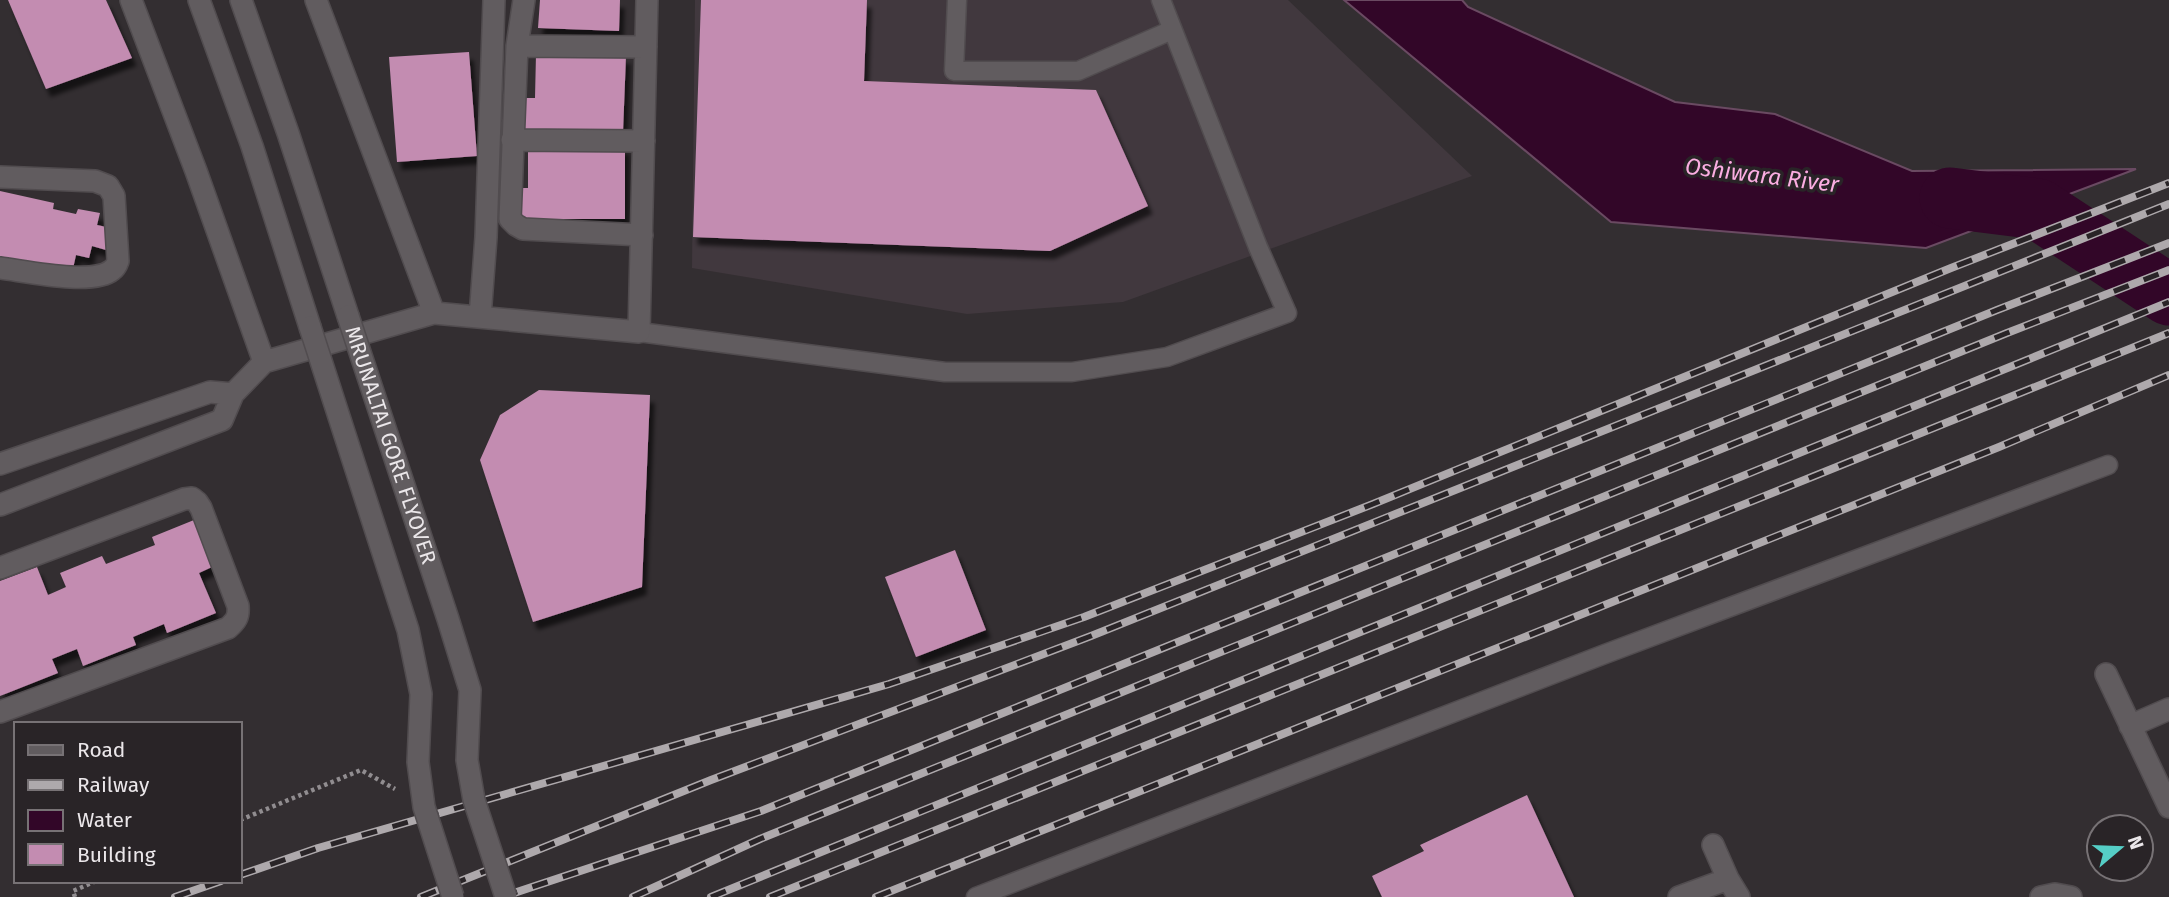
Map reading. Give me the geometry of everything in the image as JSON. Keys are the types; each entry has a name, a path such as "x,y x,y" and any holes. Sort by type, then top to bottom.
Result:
{"street":[{"path":"131,0 264,362"},
{"name":"MRUNALTAI GORE FLYOVER","path":"199,0 252,146 408,630 421,694 418,762 424,807 453,897"},
{"name":"MRUNALTAI GORE FLYOVER","path":"241,0 470,690 467,760 474,800 506,897"},
{"path":"316,0 434,313"},
{"path":"480,317 486,237 494,0"},
{"path":"524,0 517,46 510,219 523,229 642,235"},
{"path":"0,505 222,420 233,394 264,362 434,313 639,332 647,0"},
{"path":"517,46 646,47"},
{"path":"512,140 644,141"},
{"path":"0,177 94,181 108,186 114,196 118,261 114,269 85,278 0,268"},
{"path":"0,464 210,391 233,394"},
{"path":"0,568 192,498 201,508 239,613 236,621 228,628 0,712"},
{"path":"2106,674 2169,807"},
{"path":"2130,726 2169,709"},
{"path":"1713,845 1728,879 1740,897"},
{"path":"1679,897 1728,879"},
{"path":"2040,897 2055,894 2071,897"}],"lane":[{"path":"957,0 954,71 1078,71 1172,30"},
{"path":"639,332 945,372 1072,372 1167,357 1287,313 1258,247 1161,0"},
{"path":"976,897 1605,653 2108,465"}],"path":[{"path":"242,819 361,769"},
{"path":"74,894 93,883"}],"shaded area":[{"path":"695,0 1288,0 1472,176 1123,302 967,314 692,268"}],"water":[{"path":"1344,0 1462,0 1468,7 1675,102 1775,114 1912,171 2136,169 1926,248 1611,222"}],"building":[{"path":"8,0 106,0 132,58 46,89"},
{"path":"540,0 620,0 619,31 538,28"},
{"path":"701,0 867,0 864,81 1096,90 1148,206 1050,251 693,237"},
{"path":"469,52 477,156 397,162 389,57"},
{"path":"536,54 626,56 623,132 520,129 521,98 535,98"},
{"path":"528,146 625,146 625,219 517,219 517,188 528,188"},
{"path":"0,191 54,203 53,209 76,214 78,209 100,213 97,225 111,228 106,250 92,246 89,258 76,255 72,273 0,257"},
{"path":"539,390 650,395 642,587 533,622 480,460 500,415"},
{"path":"194,520 212,567 199,573 216,613 167,633 164,624 133,637 136,645 83,666 77,649 52,659 58,673 0,696 0,581 37,567 48,595 66,587 60,573 102,556 106,564 155,545 152,537"},
{"path":"955,550 986,630 916,657 885,577"},
{"path":"1527,795 1574,897 1382,897 1372,876 1424,851 1420,845"}],"waterway":[{"name":"Oshiwara River","path":"1950,198 2038,209 2169,295"}],"railway":[{"path":"242,874 318,848 889,684 1084,617 1373,504 1951,268 2169,183"},
{"path":"421,897 711,780 1091,636 2169,204"},
{"path":"502,897 761,811 1997,310 2169,243"},
{"path":"633,897 760,839 2007,333 2169,270"},
{"path":"711,897 2169,302"},
{"path":"770,897 2169,333"},
{"path":"876,897 1999,447 2169,375"},
{"path":"175,897 215,883"}]}
